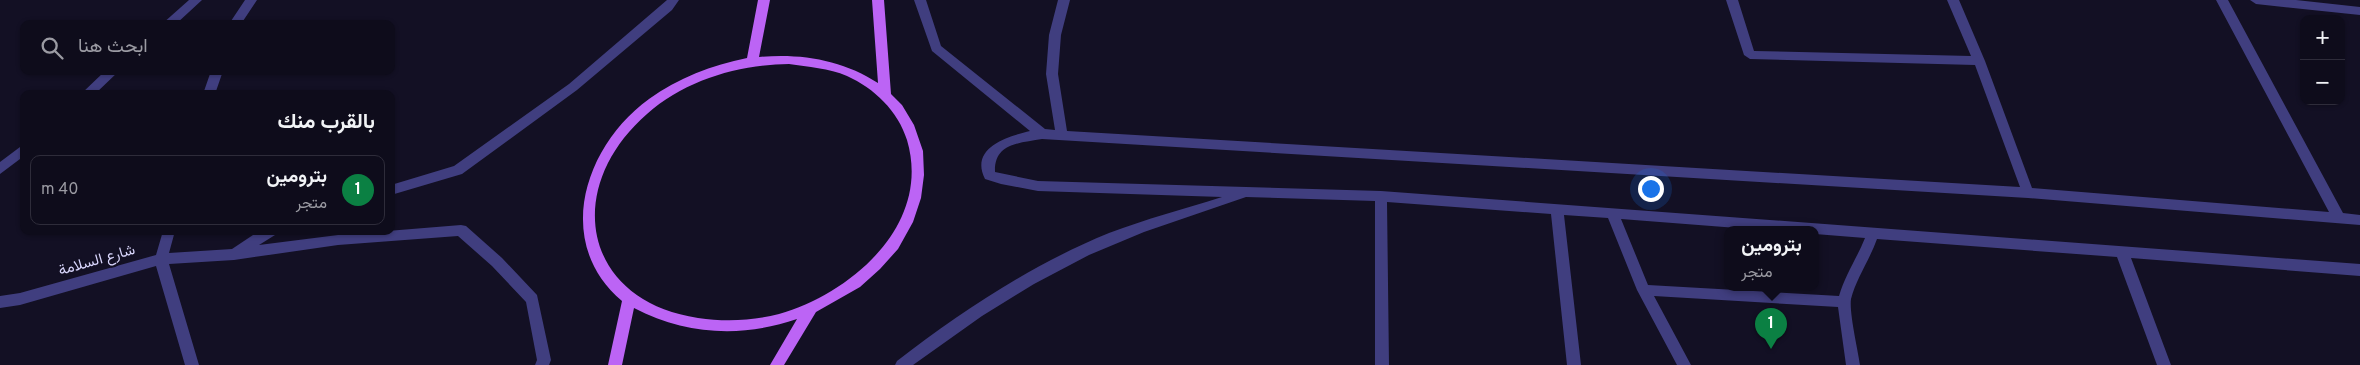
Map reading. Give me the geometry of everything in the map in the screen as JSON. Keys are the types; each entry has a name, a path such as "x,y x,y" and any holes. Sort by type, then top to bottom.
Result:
{"main road":[{"path":"752,62 764,0"},
{"path":"878,0 886,94"},
{"path":"790,60 826,64 858,76 886,94 910,125 920,162 915,204 893,245 858,281 810,310 761,324 712,327 666,318 628,298 604,272 590,241 588,208 596,173 615,141 642,112 674,89 712,72 752,62 790,60"},
{"path":"615,365 628,298"},
{"path":"777,365 810,310"}],"street":[{"path":"173,20 196,0"},
{"path":"238,20 251,0"},
{"path":"395,189 458,170 572,86 668,7 673,0"},
{"path":"920,0 936,48 1042,134"},
{"path":"1062,136 1052,74 1055,35 1064,0"},
{"path":"1732,0 1750,55 1979,61"},
{"path":"1953,0 1979,61 2028,193"},
{"path":"2222,0 2339,218"},
{"path":"2256,0 2360,11"},
{"path":"92,90 109,75"},
{"path":"210,90 216,75"},
{"path":"1786,226 1380,196 1038,186 989,175 987,163 992,151 1005,142 1042,134 2028,193 2360,220"},
{"path":"0,169 20,152"},
{"path":"902,365 953,326 1028,281 1113,238 1249,192"},
{"path":"1380,196 1382,365"},
{"path":"1557,208 1574,365"},
{"path":"1612,212 1644,290 1684,365"},
{"path":"1819,229 2360,270"},
{"name":"شارع السلامة","path":"0,302 20,299 161,259 234,254 338,240 461,230 497,262 532,299 544,360 542,365"},
{"path":"1853,365 1844,302 1849,284 1864,258 1873,233"},
{"path":"168,235 161,259 192,365"},
{"path":"234,254 264,235"},
{"path":"2122,252 2164,365"},
{"path":"1644,290 1844,302"}],"place":[{"name":"بترومين","path":"1771,349"}]}
